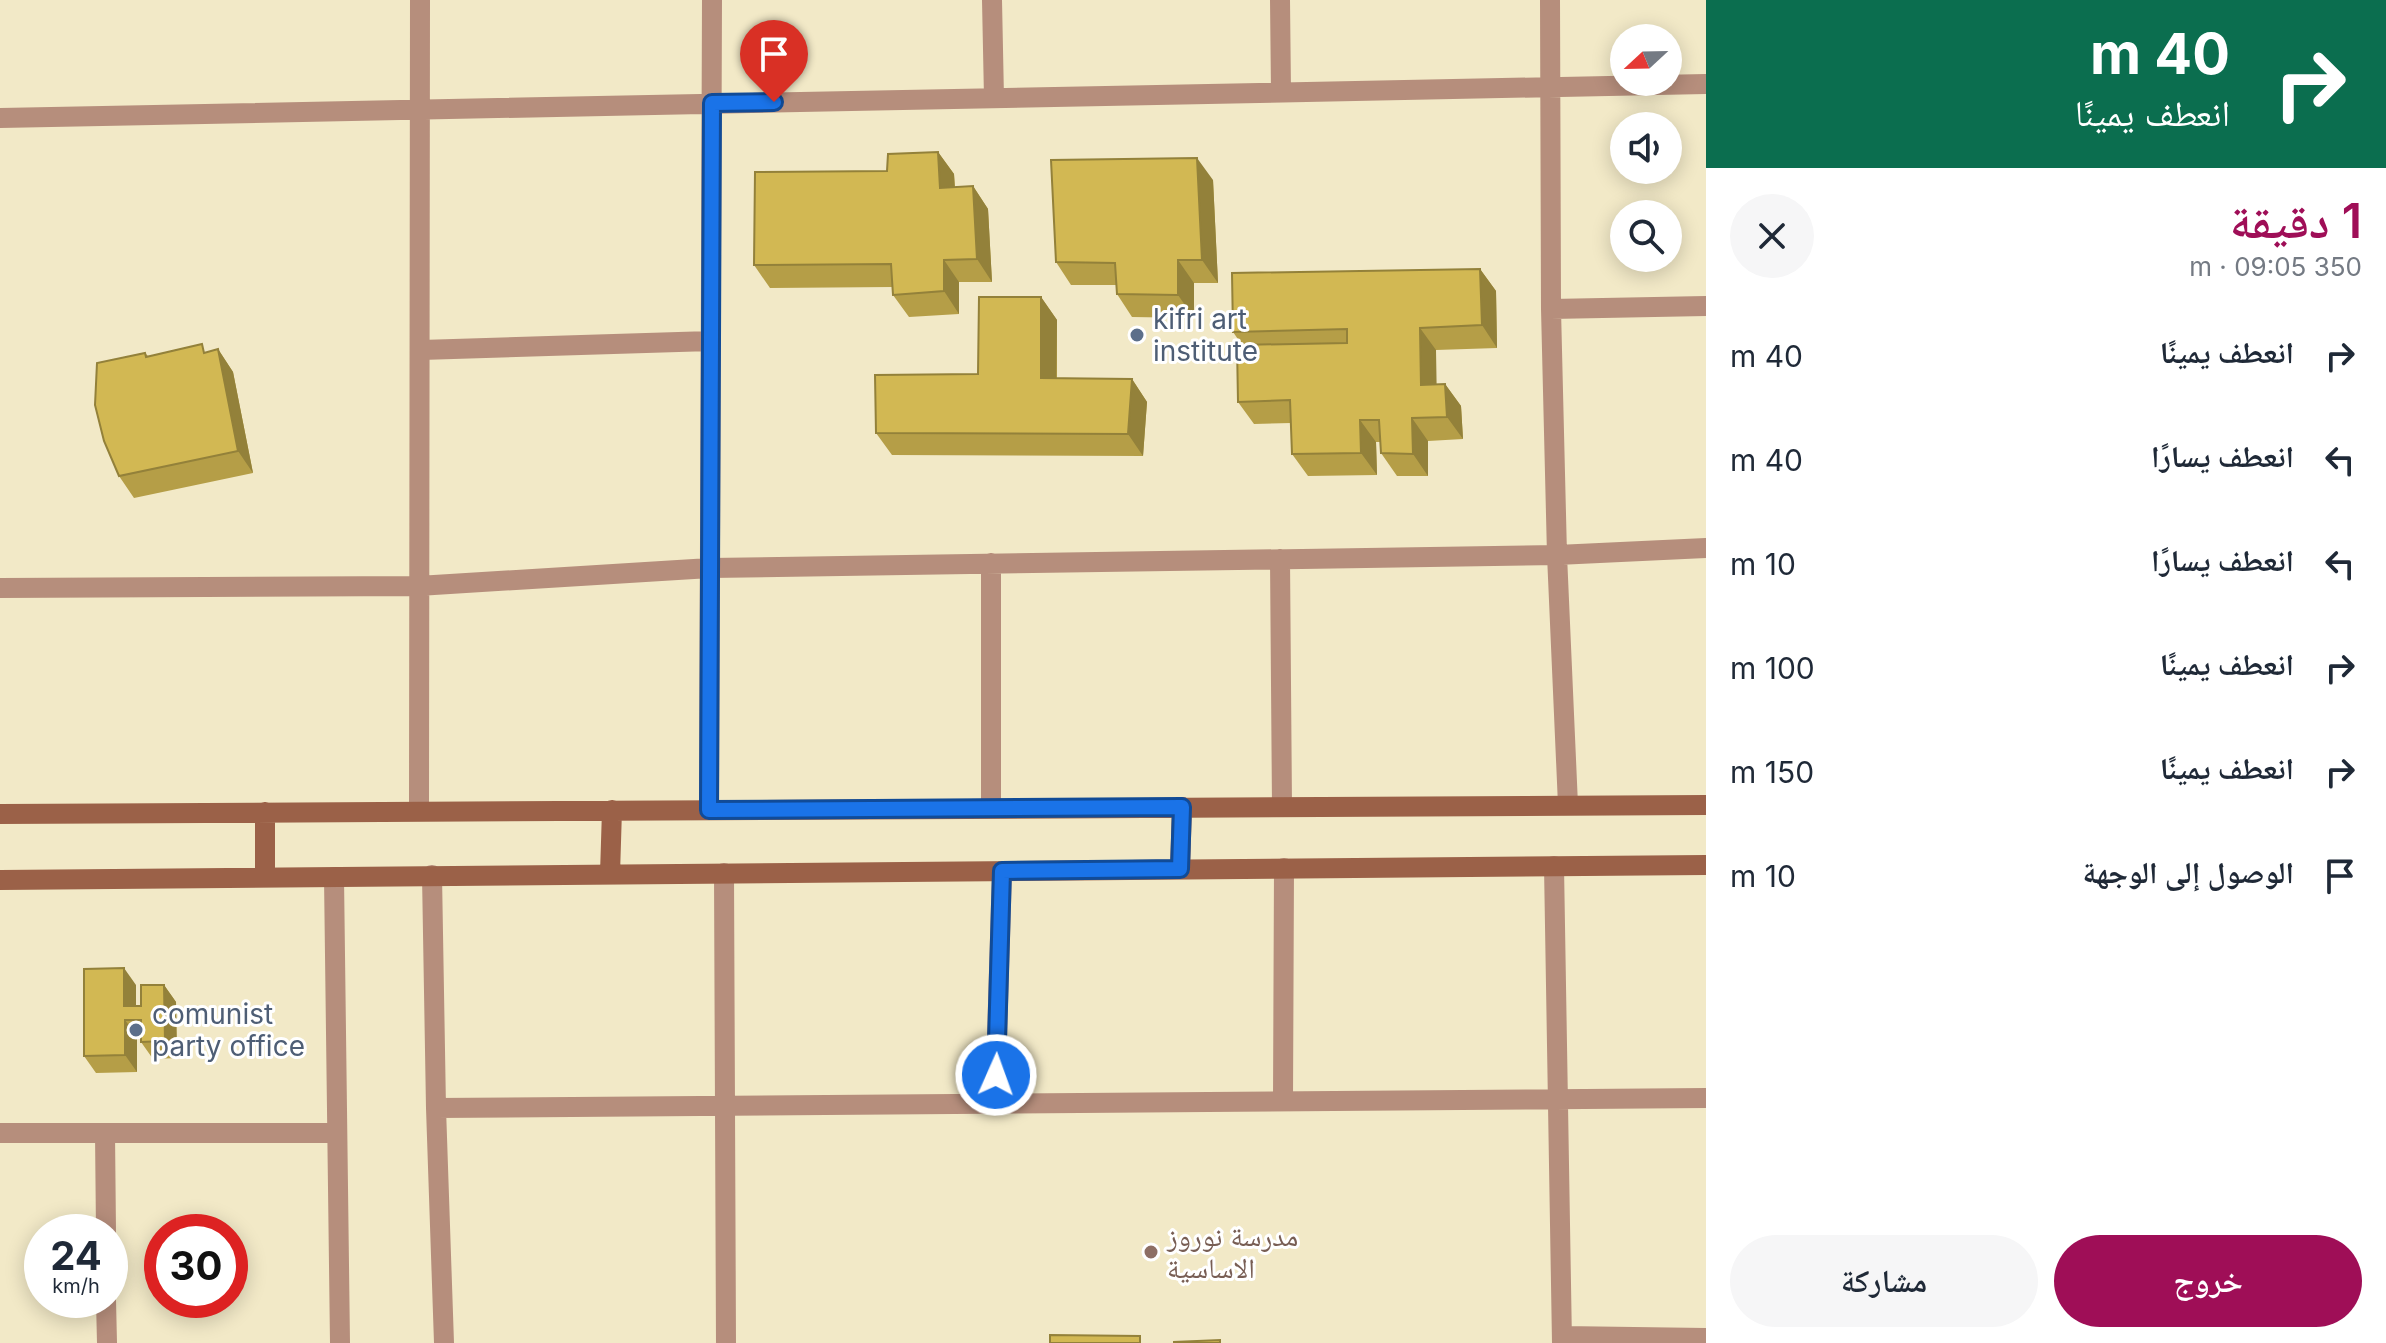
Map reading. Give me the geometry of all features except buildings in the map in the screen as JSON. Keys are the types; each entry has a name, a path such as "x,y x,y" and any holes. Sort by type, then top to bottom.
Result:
{"main road":[{"path":"0,814 1706,805"},
{"path":"1180,869 1182,807"},
{"path":"610,874 612,810"},
{"path":"265,812 265,877"},
{"path":"0,880 1706,865"}],"street":[{"path":"419,811 420,0"},
{"path":"709,810 712,0"},
{"path":"992,0 994,98"},
{"path":"1280,0 1281,92"},
{"path":"1550,0 1551,309 1557,555 1568,805"},
{"path":"0,118 1706,84"},
{"path":"1551,309 1706,306"},
{"path":"421,350 711,341"},
{"path":"0,588 418,586 710,568 1557,555 1706,548"},
{"path":"1280,559 1282,807"},
{"path":"991,563 991,808"},
{"path":"1554,866 1562,1340 1706,1338"},
{"path":"1283,1101 1284,868"},
{"path":"995,1104 1002,871"},
{"path":"724,873 726,1343"},
{"path":"432,875 444,1343"},
{"path":"334,877 340,1343"},
{"path":"436,1108 1706,1098"},
{"path":"0,1133 337,1133"},
{"path":"105,1133 106,1214"},
{"path":"106,1318 107,1343"}],"place":[{"name":"kifri art institute","path":"1137,335"},
{"name":"comunist party office","path":"136,1030"},
{"name":"مدرسة نوروز الاساسية","path":"1151,1252"}],"route":[{"path":"774,102 712,103 709,810 1182,807 1180,869 1002,871 996,1075"}]}
